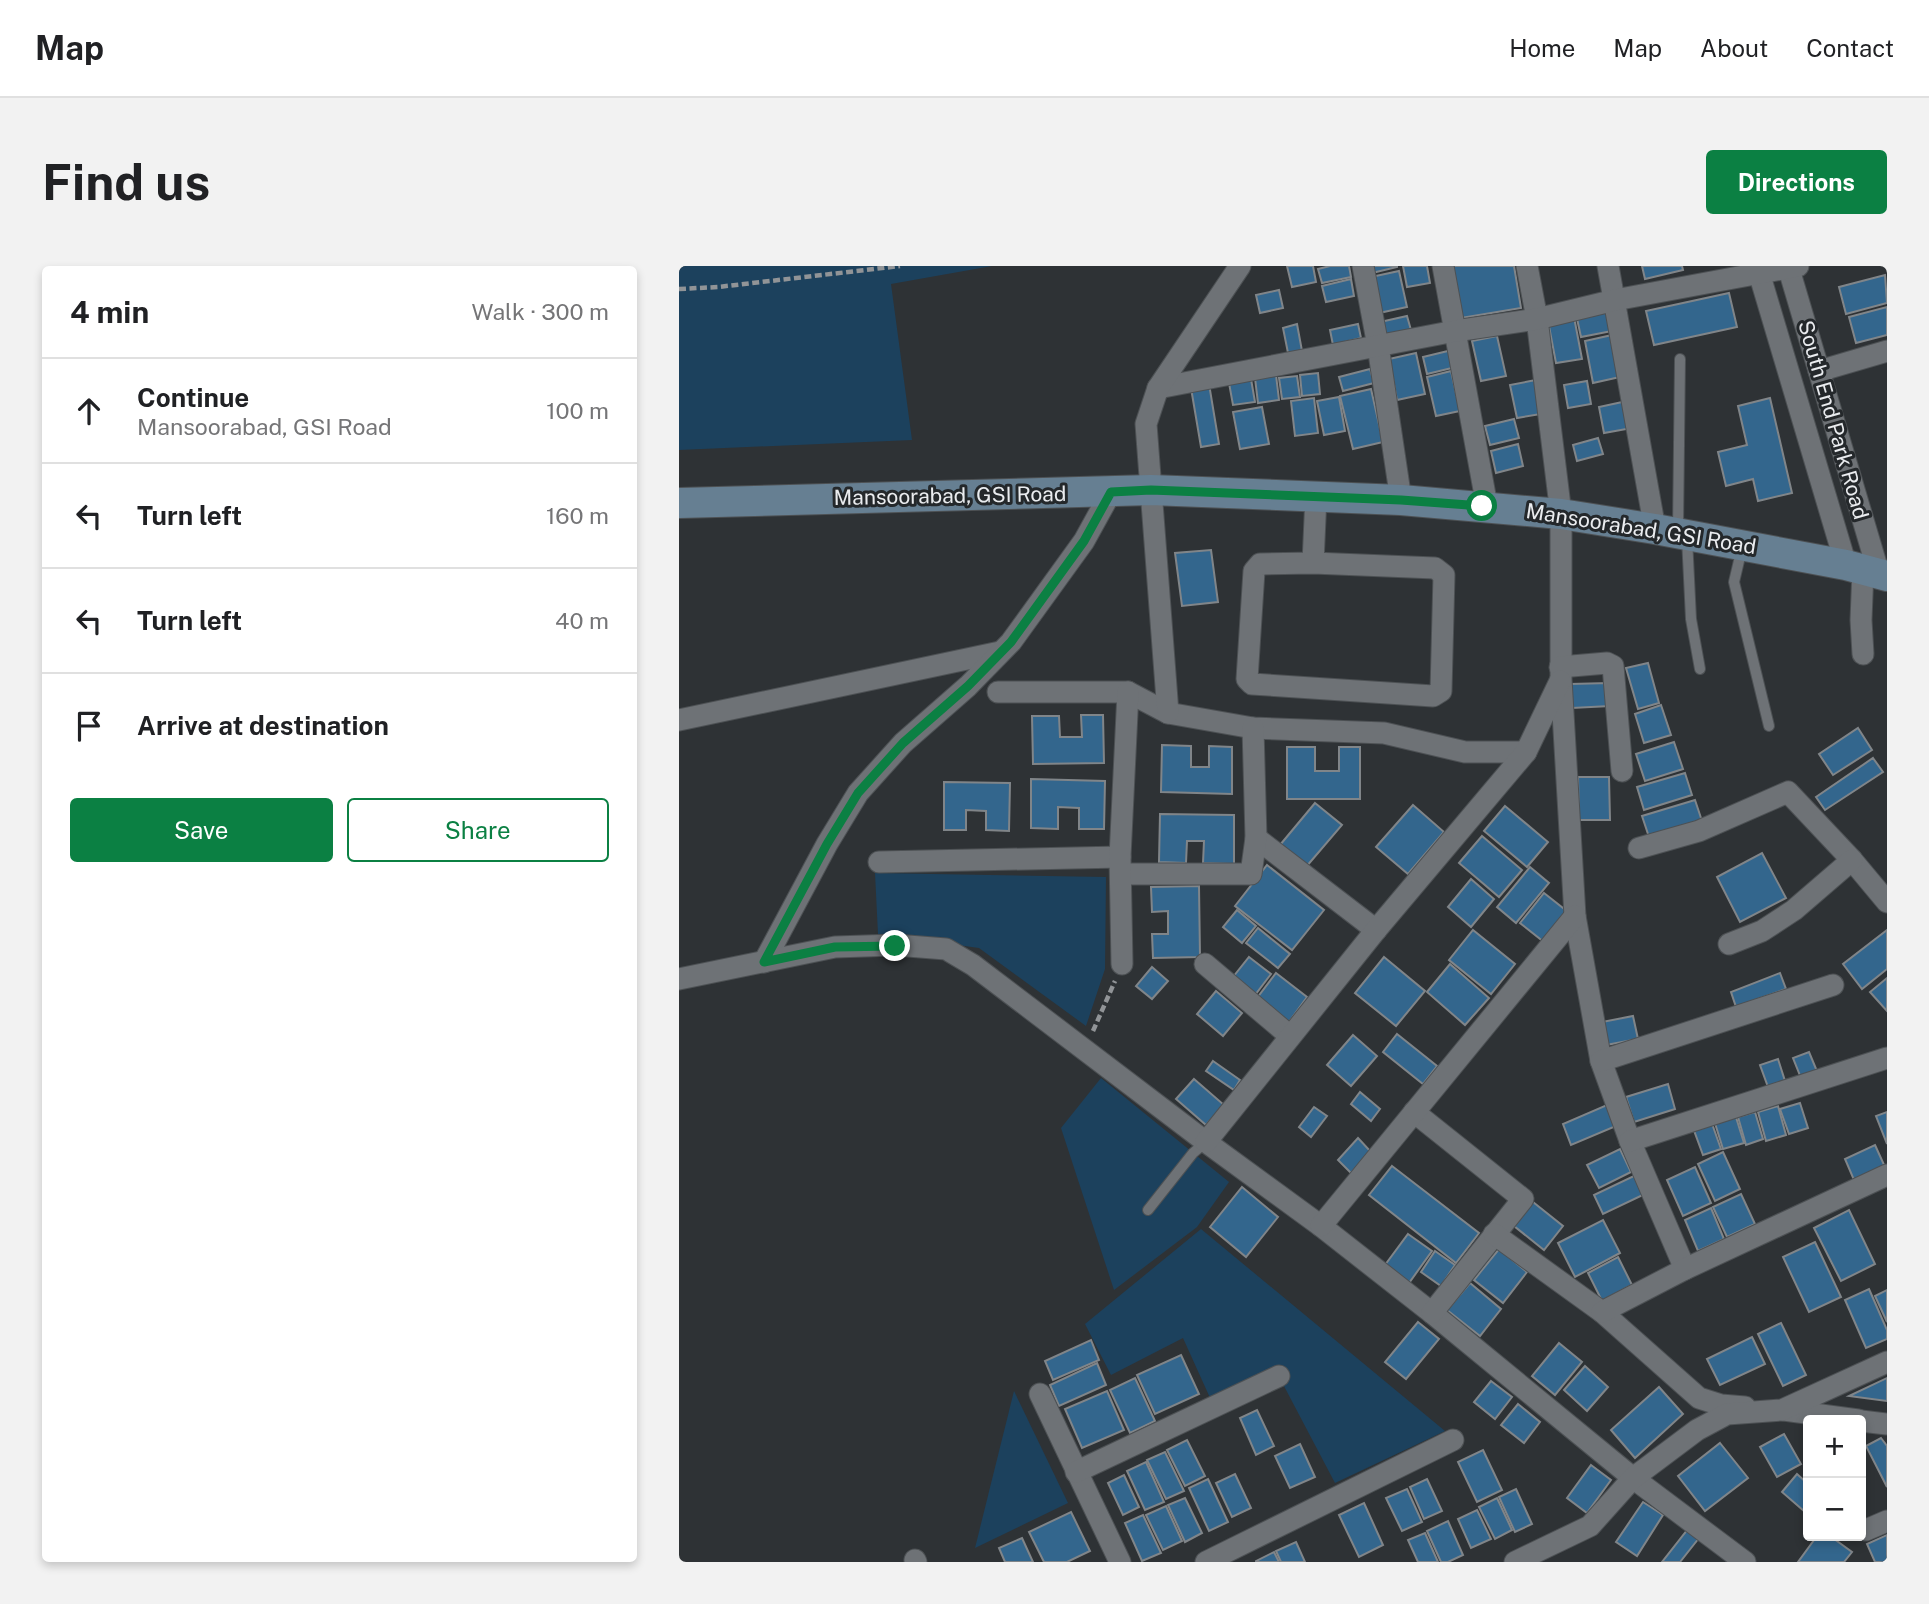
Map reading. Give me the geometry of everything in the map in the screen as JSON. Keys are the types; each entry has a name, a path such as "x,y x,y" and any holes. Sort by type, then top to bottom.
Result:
{"street":[{"path":"1168,713 1146,424 1158,387 1240,266"},
{"path":"1363,266 1401,500"},
{"path":"1443,266 1487,506"},
{"path":"1527,266 1537,319 1561,514 1560,673 1575,916 1601,1061 1630,1141 1685,1269"},
{"path":"1608,266 1673,532"},
{"path":"1158,387 1455,331 1537,319 1758,270 1792,267"},
{"name":"South End Park Road","path":"1792,267 1869,571"},
{"name":"South End Park Road","path":"1758,270 1869,571"},
{"path":"1819,372 1887,351"},
{"name":"Mansoorabad, GSI Road","path":"679,503 1151,490 1401,500 1561,514 1673,532 1869,571"},
{"path":"764,962 827,844 858,793 903,743 968,686 1011,642 1084,541 1111,492"},
{"path":"1313,563 1316,496"},
{"path":"1313,563 1435,568 1444,575 1441,691 1433,696 1252,684 1247,680 1254,571 1261,564 1313,563"},
{"path":"1863,654 1861,620 1869,571"},
{"path":"679,720 1000,652"},
{"path":"1560,673 1607,663 1613,666 1622,771"},
{"path":"1206,1142 1376,930 1525,752 1560,673"},
{"path":"998,692 1128,692 1168,713 1253,728 1384,733 1465,752 1525,752"},
{"path":"1122,964 1120,865 1128,692"},
{"path":"879,862 1120,865 1251,874 1256,838 1253,728"},
{"path":"1639,848 1699,831 1788,792 1887,902"},
{"path":"1256,838 1376,930"},
{"path":"1728,944 1762,932 1794,910 1852,860"},
{"path":"1321,1226 1575,916"},
{"path":"679,979 835,947 946,949 973,965 1321,1226 1633,1478 1745,1562"},
{"path":"1205,964 1290,1036"},
{"path":"1601,1061 1833,985"},
{"path":"1630,1141 1887,1058"},
{"path":"1414,1112 1523,1199 1432,1313"},
{"path":"1602,1312 1685,1269 1887,1175"},
{"path":"1494,1234 1602,1312 1699,1398 1721,1405 1820,1415"},
{"path":"1515,1562 1590,1526 1633,1478 1697,1430 1727,1414 1782,1410 1887,1362"},
{"path":"1076,1472 1279,1376"},
{"path":"1040,1394 1119,1562"},
{"path":"1866,1421 1887,1424"},
{"path":"1206,1562 1453,1440"},
{"path":"1866,1530 1887,1521"}],"lane":[{"path":"1680,359 1673,532 1700,669"},
{"path":"1743,545 1734,582 1769,726"},
{"path":"1148,1210 1193,1153 1206,1142"}],"path":[{"path":"679,289 900,266"},
{"path":"1085,1049 1122,964"}],"shaded area":[{"path":"679,266 992,266 891,284 912,440 679,450"},
{"path":"875,873 1106,877 1105,969 1086,1026 979,948 878,934"},
{"path":"1101,1078 1229,1182 1197,1227 1114,1290 1061,1128"},
{"path":"1201,1229 1445,1431 1335,1483 1275,1369 1211,1400 1183,1338 1111,1375 1085,1324"},
{"path":"1014,1391 1068,1503 975,1548"}],"building":[{"path":"1287,266 1313,266 1316,282 1292,287"},
{"path":"1349,266 1351,277 1322,283 1318,269"},
{"path":"1370,266 1397,266 1397,267 1372,273"},
{"path":"1403,266 1427,266 1430,283 1407,287"},
{"path":"1452,266 1514,266 1521,308 1461,318"},
{"path":"1642,266 1682,266 1683,270 1645,279"},
{"path":"1399,271 1407,307 1379,313 1371,277"},
{"path":"1885,275 1887,303 1846,314 1839,287"},
{"path":"1351,279 1354,296 1326,302 1322,286"},
{"path":"1279,290 1283,308 1260,313 1256,295"},
{"path":"1729,293 1737,327 1654,345 1646,311"},
{"path":"1607,307 1612,331 1581,337 1576,314"},
{"path":"1887,307 1887,335 1856,343 1849,317"},
{"path":"1407,316 1411,330 1383,336 1380,322"},
{"path":"1574,317 1582,359 1556,363 1548,321"},
{"path":"1297,324 1302,351 1288,353 1283,328"},
{"path":"1358,324 1361,338 1333,345 1330,330"},
{"path":"1612,335 1620,377 1593,383 1585,341"},
{"path":"1497,336 1506,376 1481,381 1472,341"},
{"path":"1452,350 1456,367 1427,374 1423,357"},
{"path":"1416,353 1425,394 1397,400 1389,359"},
{"path":"1370,369 1374,383 1343,391 1339,377"},
{"path":"1451,371 1460,411 1436,416 1427,377"},
{"path":"1318,373 1320,394 1302,396 1300,375"},
{"path":"1276,375 1279,400 1258,403 1255,378"},
{"path":"1297,376 1300,397 1282,399 1279,378"},
{"path":"1251,379 1255,402 1233,405 1229,383"},
{"path":"1541,379 1547,413 1517,418 1510,385"},
{"path":"1587,381 1591,404 1568,408 1564,385"},
{"path":"1209,384 1219,444 1201,447 1191,388"},
{"path":"1371,389 1383,442 1353,449 1340,396"},
{"path":"1339,397 1345,431 1324,435 1317,401"},
{"path":"1314,398 1318,433 1295,436 1291,401"},
{"path":"1770,398 1792,493 1758,501 1753,479 1726,486 1718,452 1747,445 1738,406"},
{"path":"1627,401 1632,428 1604,433 1599,407"},
{"path":"1262,407 1269,444 1240,449 1233,412"},
{"path":"1514,419 1519,438 1490,445 1485,426"},
{"path":"1598,438 1603,454 1577,461 1573,445"},
{"path":"1518,444 1523,466 1496,473 1491,451"},
{"path":"1211,550 1218,602 1182,606 1175,553"},
{"path":"1648,663 1659,703 1638,709 1626,668"},
{"path":"1609,683 1610,706 1572,708 1570,684"},
{"path":"1661,705 1671,735 1644,743 1635,714"},
{"path":"1081,715 1103,715 1104,763 1033,764 1032,716 1059,716 1060,737 1082,737"},
{"path":"1858,728 1872,750 1833,775 1819,754"},
{"path":"1674,742 1683,769 1645,781 1636,754"},
{"path":"1162,745 1191,746 1191,767 1209,767 1209,746 1232,747 1232,794 1161,792"},
{"path":"1287,747 1315,747 1315,771 1339,771 1339,747 1360,747 1360,799 1287,799"},
{"path":"1873,758 1883,772 1825,810 1816,797"},
{"path":"1685,773 1692,795 1644,810 1637,787"},
{"path":"1578,777 1609,777 1610,820 1579,820"},
{"path":"1031,779 1105,781 1104,829 1079,829 1079,808 1058,807 1058,829 1031,828"},
{"path":"944,782 1010,783 1009,831 986,830 986,811 966,810 966,830 944,830"},
{"path":"1695,800 1703,824 1650,840 1642,816"},
{"path":"1315,803 1342,825 1306,867 1280,845"},
{"path":"1413,805 1444,832 1408,874 1376,847"},
{"path":"1505,806 1548,842 1527,867 1484,831"},
{"path":"1160,814 1234,815 1234,864 1203,863 1204,841 1187,841 1186,863 1159,862"},
{"path":"1482,836 1522,870 1499,897 1459,863"},
{"path":"1762,853 1786,898 1740,922 1717,877"},
{"path":"1267,865 1324,910 1292,950 1235,906"},
{"path":"1530,867 1549,883 1516,923 1497,907"},
{"path":"1471,879 1494,899 1471,927 1448,907"},
{"path":"1199,886 1200,957 1153,958 1152,934 1168,934 1168,911 1152,912 1151,887"},
{"path":"1544,893 1568,912 1544,942 1520,923"},
{"path":"1237,910 1256,926 1242,943 1223,927"},
{"path":"1258,928 1290,954 1278,968 1246,943"},
{"path":"1473,930 1515,964 1491,994 1449,960"},
{"path":"1887,930 1887,969 1862,989 1843,964"},
{"path":"1249,957 1271,974 1255,995 1233,977"},
{"path":"1384,957 1425,991 1396,1026 1355,993"},
{"path":"1450,964 1489,998 1465,1025 1427,992"},
{"path":"1152,967 1168,981 1152,999 1136,986"},
{"path":"1276,973 1307,997 1289,1022 1257,998"},
{"path":"1780,973 1786,989 1736,1007 1731,992"},
{"path":"1887,978 1887,1011 1870,992"},
{"path":"1216,991 1242,1013 1223,1036 1197,1014"},
{"path":"1633,1016 1638,1039 1606,1045 1602,1022"},
{"path":"1397,1034 1437,1066 1423,1084 1383,1052"},
{"path":"1353,1035 1377,1056 1351,1086 1327,1065"},
{"path":"1809,1052 1819,1076 1803,1083 1793,1058"},
{"path":"1778,1059 1785,1081 1768,1087 1760,1065"},
{"path":"1213,1061 1240,1080 1234,1090 1206,1071"},
{"path":"1194,1079 1224,1105 1206,1125 1176,1099"},
{"path":"1668,1084 1675,1109 1634,1122 1626,1097"},
{"path":"1360,1092 1380,1109 1371,1121 1351,1104"},
{"path":"1800,1103 1808,1128 1789,1134 1780,1109"},
{"path":"1607,1105 1616,1126 1571,1145 1563,1124"},
{"path":"1778,1106 1786,1135 1766,1141 1758,1112"},
{"path":"1314,1107 1327,1116 1311,1137 1299,1127"},
{"path":"1755,1112 1763,1139 1746,1145 1738,1117"},
{"path":"1887,1112 1887,1144 1876,1116"},
{"path":"1735,1114 1744,1143 1723,1149 1714,1120"},
{"path":"1710,1118 1721,1149 1703,1155 1692,1125"},
{"path":"1358,1138 1371,1152 1351,1173 1338,1160"},
{"path":"1875,1145 1885,1167 1854,1180 1845,1159"},
{"path":"1620,1149 1631,1172 1599,1188 1587,1165"},
{"path":"1723,1152 1740,1189 1715,1201 1698,1164"},
{"path":"1392,1166 1479,1233 1456,1263 1369,1195"},
{"path":"1695,1167 1711,1203 1683,1216 1667,1180"},
{"path":"1638,1174 1647,1193 1603,1214 1594,1195"},
{"path":"1242,1187 1278,1217 1246,1257 1210,1227"},
{"path":"1741,1194 1755,1224 1727,1237 1713,1207"},
{"path":"1533,1202 1563,1226 1544,1250 1514,1226"},
{"path":"1711,1208 1724,1239 1698,1251 1685,1220"},
{"path":"1849,1210 1875,1264 1841,1281 1814,1228"},
{"path":"1603,1220 1620,1253 1575,1277 1558,1243"},
{"path":"1408,1234 1432,1251 1409,1283 1385,1265"},
{"path":"1815,1242 1841,1297 1809,1312 1783,1257"},
{"path":"1499,1249 1527,1272 1503,1303 1474,1280"},
{"path":"1435,1251 1455,1265 1441,1286 1421,1272"},
{"path":"1618,1257 1632,1285 1602,1301 1588,1273"},
{"path":"1470,1283 1501,1309 1480,1336 1447,1310"},
{"path":"1869,1289 1887,1330 1887,1339 1866,1348 1845,1300"},
{"path":"1887,1290 1887,1322 1875,1296"},
{"path":"1418,1322 1439,1339 1406,1379 1385,1362"},
{"path":"1781,1323 1806,1375 1783,1386 1758,1334"},
{"path":"1752,1337 1765,1364 1720,1385 1707,1359"},
{"path":"1091,1340 1099,1360 1053,1380 1045,1361"},
{"path":"1559,1343 1582,1362 1555,1395 1532,1376"},
{"path":"1181,1355 1199,1394 1155,1414 1137,1375"},
{"path":"1097,1363 1106,1385 1059,1406 1050,1385"},
{"path":"1585,1366 1608,1387 1587,1411 1564,1390"},
{"path":"1135,1378 1155,1421 1130,1433 1110,1390"},
{"path":"1887,1378 1887,1401 1849,1396"},
{"path":"1491,1381 1512,1397 1495,1419 1474,1402"},
{"path":"1659,1387 1683,1414 1635,1458 1611,1430"},
{"path":"1107,1391 1124,1430 1082,1448 1065,1409"},
{"path":"1518,1404 1540,1422 1524,1443 1501,1425"},
{"path":"1257,1410 1274,1446 1256,1455 1240,1418"},
{"path":"1784,1434 1801,1464 1777,1477 1760,1447"},
{"path":"1881,1438 1887,1446 1887,1487 1866,1446"},
{"path":"1187,1440 1205,1476 1185,1486 1167,1450"},
{"path":"1720,1443 1748,1478 1705,1511 1678,1476"},
{"path":"1300,1444 1315,1477 1290,1488 1275,1456"},
{"path":"1483,1450 1502,1490 1477,1502 1458,1462"},
{"path":"1165,1452 1184,1491 1166,1499 1147,1460"},
{"path":"1146,1462 1164,1502 1145,1510 1127,1471"},
{"path":"1591,1465 1611,1480 1587,1513 1567,1498"},
{"path":"1235,1474 1251,1508 1232,1517 1216,1483"},
{"path":"1797,1474 1803,1479 1803,1510 1782,1492"},
{"path":"1124,1475 1139,1507 1123,1515 1108,1483"},
{"path":"1208,1479 1228,1522 1209,1531 1189,1488"},
{"path":"1427,1479 1442,1511 1424,1519 1410,1487"},
{"path":"1407,1489 1422,1522 1402,1531 1386,1498"},
{"path":"1516,1489 1532,1524 1515,1532 1499,1497"},
{"path":"1185,1498 1202,1533 1185,1542 1168,1505"},
{"path":"1497,1498 1512,1530 1495,1539 1479,1507"},
{"path":"1643,1502 1663,1515 1637,1556 1616,1542"},
{"path":"1364,1503 1383,1545 1359,1557 1339,1515"},
{"path":"1166,1506 1182,1541 1163,1550 1146,1515"},
{"path":"1477,1510 1491,1539 1471,1548 1458,1519"},
{"path":"1071,1512 1090,1551 1067,1562 1044,1562 1029,1532"},
{"path":"1143,1515 1161,1553 1142,1561 1125,1523"},
{"path":"1448,1521 1463,1555 1448,1562 1441,1562 1427,1531"},
{"path":"1688,1529 1699,1538 1680,1562 1662,1562"},
{"path":"1425,1533 1438,1562 1418,1562 1408,1540"},
{"path":"1887,1535 1887,1562 1875,1562 1867,1544"},
{"path":"1022,1538 1033,1562 1005,1562 999,1548"},
{"path":"1813,1541 1837,1541 1852,1552 1844,1562 1798,1562"},
{"path":"1296,1542 1305,1562 1281,1562 1276,1551"},
{"path":"1274,1552 1279,1562 1256,1562 1256,1561"}],"route":[{"path":"895,946 835,947 764,962 827,844 858,793 903,743 968,686 1011,642 1084,541 1111,492 1151,490 1482,506"}]}
